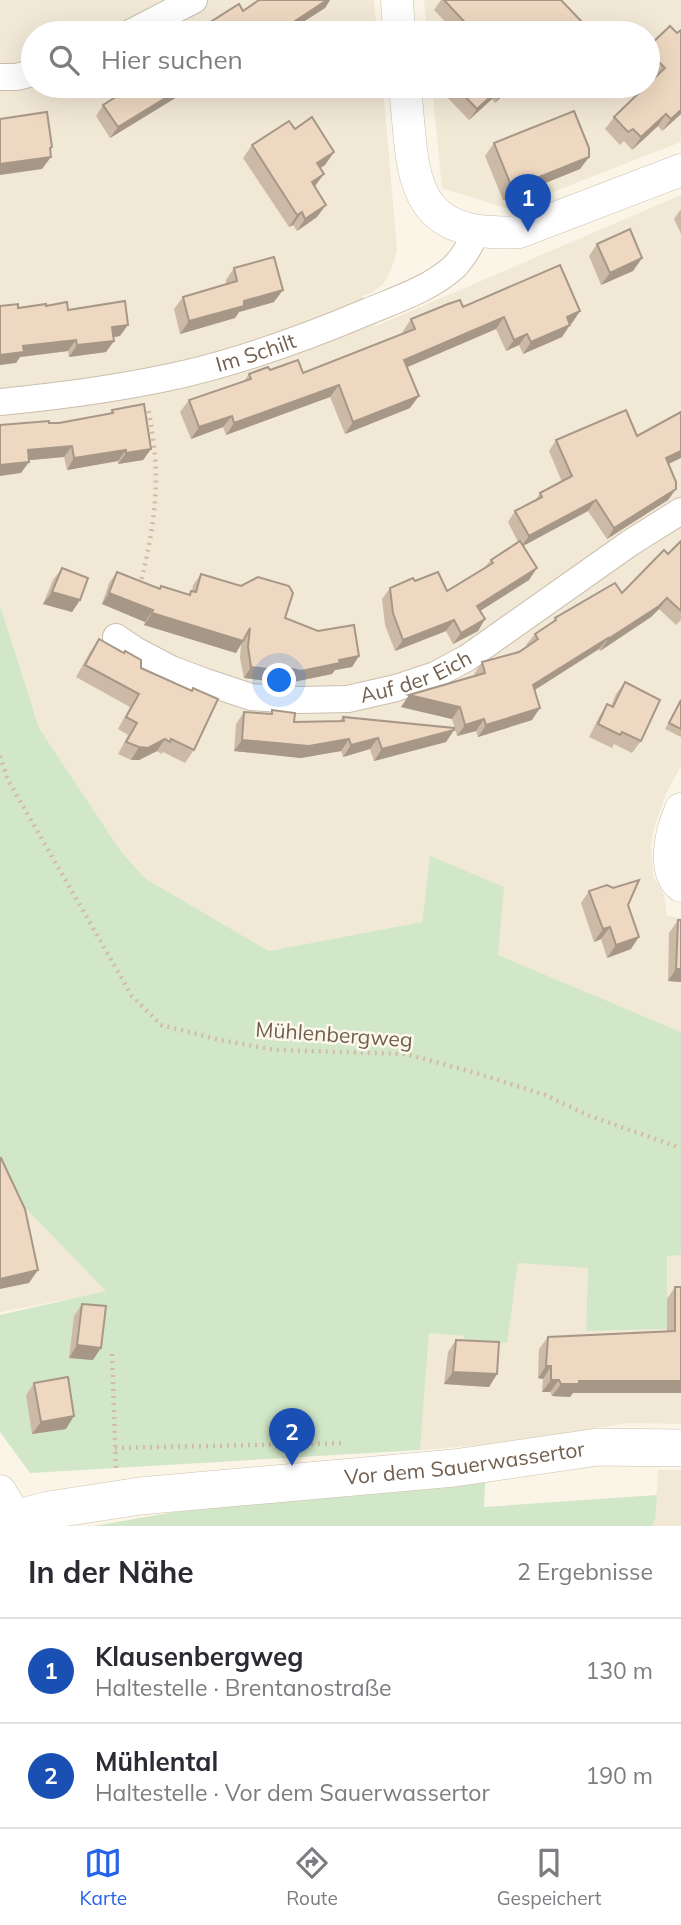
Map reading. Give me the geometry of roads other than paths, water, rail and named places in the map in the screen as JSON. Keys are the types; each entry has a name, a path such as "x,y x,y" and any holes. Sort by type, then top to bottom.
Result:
{"main road":[{"name":"Vor dem Sauerwassertor","path":"5,1511 49,1510 126,1498 454,1468 598,1447 681,1448"}],"street":[{"path":"153,21 194,0"},
{"path":"397,0 398,21"},
{"path":"0,77 21,76"},
{"path":"406,98 413,166 423,197 434,212 443,218 477,231 519,232 681,170"},
{"name":"Im Schilt","path":"0,402 63,396 143,383 247,356 328,328 431,283 454,267 468,249 477,231"},
{"name":"Auf der Eich","path":"116,637 172,669 251,696 300,701 348,699 397,688 435,675 467,658 630,542 681,511"},
{"path":"681,809 676,819 670,861 675,881 681,886"}],"place":[{"name":"Klausenbergweg","path":"528,232"},
{"name":"Mühlental","path":"292,1466"}]}
